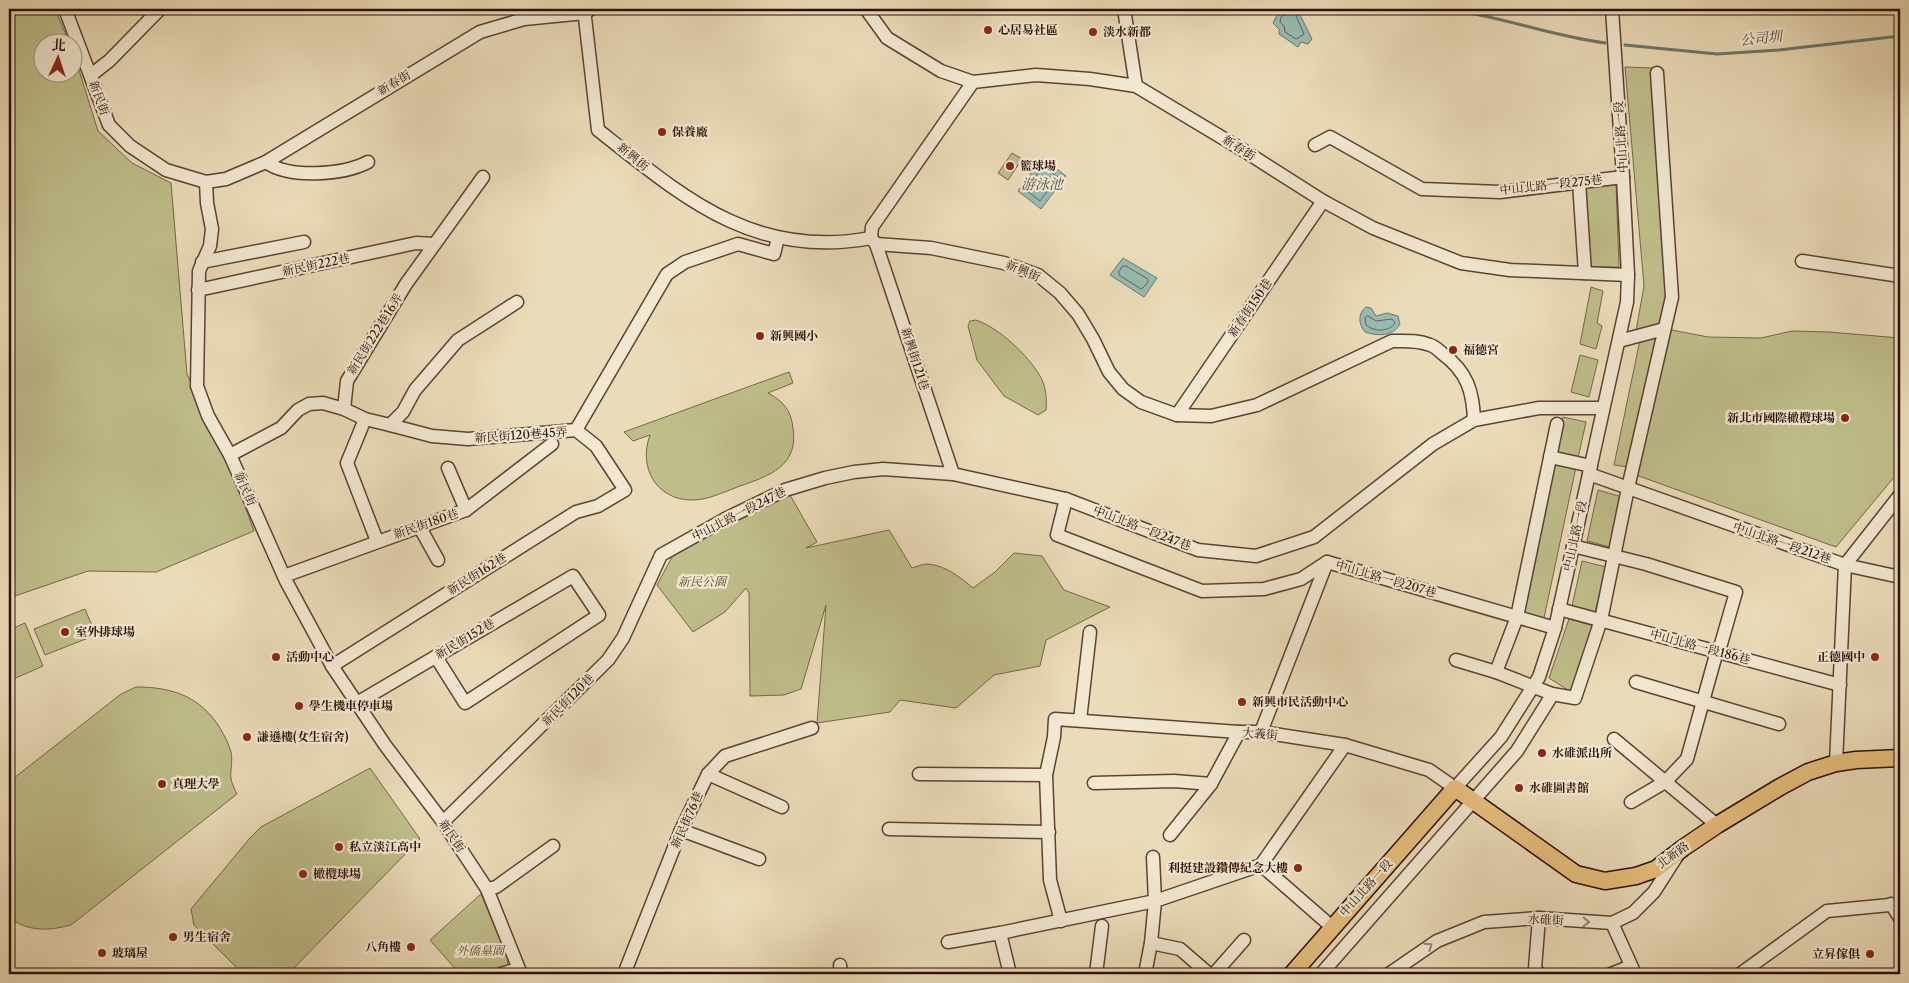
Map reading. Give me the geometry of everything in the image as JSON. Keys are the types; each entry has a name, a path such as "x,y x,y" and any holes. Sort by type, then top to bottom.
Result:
{"main road":[{"name":"北新路","path":"1455,788 1576,874 1605,881 1636,876 1656,869 1682,848 1716,825 1780,786 1808,772 1836,763 1900,758"},
{"name":"中山北路一段","path":"1292,974 1455,788"}],"street":[{"name":"新民街","path":"65,9 109,125 130,146 166,170 206,182 207,203 212,228 210,246 199,272 197,386 208,416 230,455 284,576 332,666 408,777 443,822 487,890 519,971"},
{"path":"91,75 109,61 160,9"},
{"name":"新春街","path":"866,9 887,38 941,70 973,82 1036,75 1090,79 1136,86 1323,201 1373,228 1461,263 1510,270 1628,275"},
{"path":"1124,9 1136,86"},
{"name":"中山北路一段","path":"1455,788 1501,737 1539,677 1555,628 1628,302 1623,177 1612,9"},
{"name":"新春街","path":"206,182 226,179 266,162 480,32 524,19 586,10"},
{"name":"新興街","path":"586,10 598,130 665,183 716,216 742,228 778,238 826,244 874,241 931,248 1004,263 1038,275 1060,293 1078,314 1109,372 1122,389 1141,402 1178,415 1211,416 1257,405 1392,341 1413,341 1432,345 1460,370 1473,399 1474,420"},
{"path":"1456,660 1496,672 1552,694 1574,698 1601,620 1628,488 1672,297 1657,73"},
{"path":"874,241 872,227 973,82"},
{"name":"中山北路一段275巷","path":"1315,145 1330,137 1422,189 1500,192 1623,177"},
{"path":"266,162 272,166 313,174 342,170 368,162"},
{"name":"新民街222巷16弄","path":"344,408 347,381 406,284 483,177"},
{"path":"1579,182 1586,273"},
{"name":"新春街150巷","path":"1178,415 1323,201"},
{"path":"576,430 667,274 685,262 738,244 774,254 778,238"},
{"name":"新興街121巷","path":"874,241 953,474"},
{"path":"202,262 304,242"},
{"name":"新民街222巷","path":"198,290 416,243 434,244"},
{"path":"1802,261 1900,276"},
{"path":"230,455 281,428 298,410 309,404 323,403 344,408 365,420 390,425 403,412 415,390 458,340 517,302"},
{"path":"1619,341 1664,328"},
{"name":"中山北路一段247巷","path":"661,555 727,518 785,490 825,478 883,469 953,474 1066,499 1198,550 1256,556 1314,537 1433,444 1474,420 1539,408 1603,408"},
{"path":"365,420 346,463 377,541"},
{"path":"1496,672 1516,617 1557,424"},
{"name":"新民街120巷45弄","path":"390,425 432,436 468,439 576,430 596,446 625,490"},
{"name":"新民街180巷","path":"284,576 466,510 552,444"},
{"name":"中山北路一段212巷","path":"1550,457 1590,470 1628,488 1845,565 1836,763"},
{"path":"448,468 466,510"},
{"name":"新民街162巷","path":"332,666 576,512 598,506 625,490"},
{"path":"1900,495 1845,565 1900,577"},
{"name":"中山北路一段207巷","path":"1066,499 1057,535 1202,591 1264,589 1301,579 1327,562 1555,628"},
{"path":"419,526 438,560"},
{"path":"1573,546 1646,564 1736,592 1702,702 1687,759 1665,782 1631,802"},
{"name":"新民街120巷","path":"443,822 608,660 624,638 661,555"},
{"path":"1261,732 1327,562"},
{"name":"新民街152巷","path":"357,703 573,576 599,615 465,703 436,657"},
{"name":"中山北路一段186巷","path":"1559,609 1840,685"},
{"path":"1080,720 1090,632"},
{"path":"1636,682 1779,724"},
{"path":"1321,974 1517,751 1552,694"},
{"name":"大義街","path":"1046,774 1054,737 1055,719 1261,732 1345,746 1429,770 1455,788"},
{"name":"新民街76巷","path":"624,974 681,830 708,774 725,756 812,728"},
{"path":"1170,835 1211,784 1239,732"},
{"path":"1614,739 1716,825"},
{"path":"948,942 1000,934 1155,901 1261,864 1345,746"},
{"path":"708,774 782,807"},
{"path":"919,774 1046,774 1050,880 1061,921"},
{"path":"1094,783 1174,781 1211,784"},
{"path":"889,829 1049,832"},
{"path":"681,830 759,859"},
{"path":"487,890 496,887 553,846"},
{"name":"水碓街","path":"1390,974 1437,940 1484,922 1539,918 1612,922 1633,913 1654,892 1682,848"},
{"path":"1145,974 1151,942 1155,901 1153,857"},
{"path":"1261,864 1332,927"},
{"path":"1740,974 1827,911 1896,904 1900,918"},
{"path":"1539,918 1535,968 1539,974"},
{"path":"1611,974 1633,970 1612,922"},
{"path":"1096,974 1102,926"},
{"path":"1000,934 1010,974"},
{"path":"1214,974 1244,940"},
{"path":"1151,942 1180,949 1209,974"},
{"path":"501,974 519,971"}],"green space":[{"path":"9,9 55,9 65,32 32,32 32,82 82,82 82,80 98,131 132,163 171,183 187,374 228,459 254,531 156,572 88,571 9,598"},
{"path":"1625,67 1653,68 1668,295 1661,325 1636,331 1644,286"},
{"name":"籃球場","path":"1012,153 1022,159 1008,180 998,173"},
{"path":"1616,184 1619,267 1590,267 1585,187"},
{"path":"1591,287 1603,291 1597,323 1602,326 1596,349 1580,344"},
{"path":"976,320 994,329 1012,343 1035,368 1045,388 1046,410 1038,415 1004,396 977,360 968,326 970,321"},
{"path":"1671,328 1672,330 1708,337 1761,338 1792,331 1900,338 1900,470 1836,547 1636,475"},
{"path":"1658,335 1628,467 1614,465 1640,340"},
{"path":"1580,355 1598,360 1589,397 1571,392"},
{"path":"789,372 793,383 768,393 778,399 785,407 792,422 794,441 787,460 780,468 761,478 716,495 704,499 679,499 660,488 653,480 646,459 650,435 633,441 624,432"},
{"path":"1563,417 1586,422 1578,458 1555,453"},
{"path":"1554,462 1576,467 1544,618 1522,613"},
{"path":"1598,490 1622,497 1610,547 1587,541"},
{"name":"新民公園","path":"790,495 817,542 806,548 889,530 912,568 927,564 934,565 946,569 973,588 995,572 1014,553 1042,556 1064,590 1110,607 1046,640 1040,666 994,675 956,708 900,700 890,712 817,723 826,605 801,689 784,695 750,696 749,593 746,588 725,612 693,632 657,585 672,557 739,520"},
{"path":"1582,561 1606,567 1595,613 1572,606"},
{"name":"室外排球場","path":"85,609 96,635 45,655 34,629"},
{"path":"1569,619 1594,626 1571,692 1549,678"},
{"path":"25,623 43,666 9,681 9,630"},
{"path":"136,687 149,687 173,692 194,701 204,708 222,731 230,749 232,759 231,779 237,794 71,925 38,929 16,922 9,917 9,782 121,694"},
{"name":"橄欖球場","path":"370,768 420,839 288,974 243,974 194,925 191,909 261,827"},
{"name":"外僑墓園","path":"481,894 508,958 507,968 491,974 460,974 430,940"}],"water":[{"path":"1288,9 1297,9 1312,39 1308,44 1301,42 1298,47 1279,34 1279,29 1273,23 1278,13"},
{"name":"游泳池","path":"1042,158 1066,176 1041,209 1018,191"},
{"path":"1123,258 1157,278 1144,297 1110,275"},
{"path":"1366,307 1371,308 1376,316 1387,313 1398,316 1400,324 1389,333 1375,334 1365,332 1361,326 1360,319 1361,312"}],"waterway":[{"name":"公司圳","path":"1447,9 1486,16 1565,36 1605,43"},
{"name":"公司圳","path":"1625,45 1717,54 1779,50 1900,36"}],"place":[{"name":"心居易社區","path":"988,30"},
{"name":"淡水新都","path":"1093,32"},
{"name":"保養廠","path":"662,132"},
{"name":"籃球場","path":"1010,166"},
{"name":"新興國小","path":"760,336"},
{"name":"福德宮","path":"1453,350"},
{"name":"新北市國際橄欖球場","path":"1845,418"},
{"name":"室外排球場","path":"65,632"},
{"name":"活動中心","path":"276,657"},
{"name":"正德國中","path":"1875,657"},
{"name":"新興市民活動中心","path":"1242,702"},
{"name":"學生機車停車場","path":"299,706"},
{"name":"謙遜樓(女生宿舍)","path":"247,737"},
{"name":"水碓派出所","path":"1542,753"},
{"name":"真理大學","path":"162,784"},
{"name":"水碓圖書館","path":"1519,788"},
{"name":"私立淡江高中","path":"339,847"},
{"name":"利挺建設鑽傳紀念大樓","path":"1298,868"},
{"name":"橄欖球場","path":"303,874"},
{"name":"男生宿舍","path":"173,937"},
{"name":"八角樓","path":"411,947"},
{"name":"玻璃屋","path":"102,953"},
{"name":"立昇傢俱","path":"1870,954"}]}
